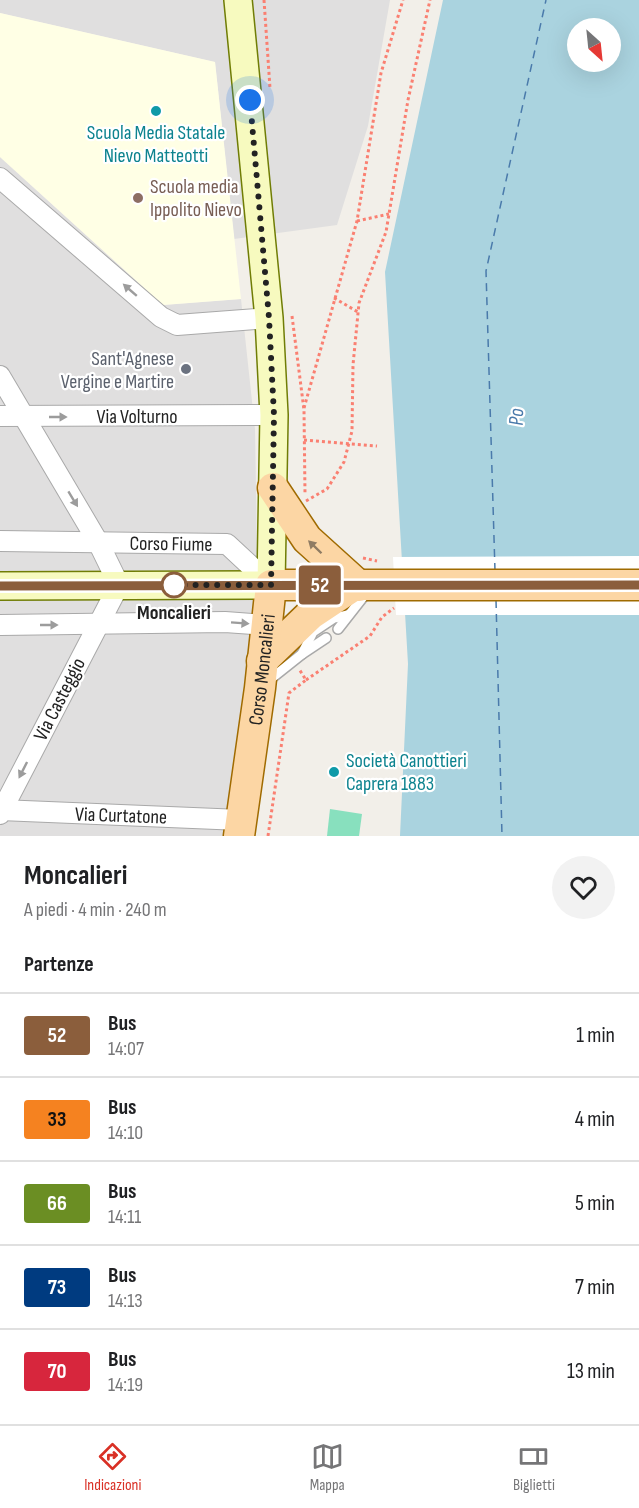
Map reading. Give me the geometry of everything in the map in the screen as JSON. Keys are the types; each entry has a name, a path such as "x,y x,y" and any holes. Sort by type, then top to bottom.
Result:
{"main road":[{"name":"Corso Moncalieri","path":"238,0 280,312 274,415 271,585 240,828"},
{"path":"273,488 307,539 374,590"},
{"path":"271,585 374,590 639,585"},
{"name":"Corso Fiume","path":"0,586 271,585"},
{"path":"261,674 311,614 374,590"}],"street":[{"path":"0,178 161,317 177,325 280,312"},
{"path":"0,376 98,542 119,585"},
{"name":"Via Volturno","path":"0,417 274,415"},
{"name":"Corso Fiume","path":"0,541 227,544 271,585"},
{"name":"Via Casteggio","path":"1,812 119,585"},
{"path":"0,625 225,622 266,625"},
{"name":"Via Curtatone","path":"1,812 240,828"}],"lane":[{"path":"338,629 348,615 374,590"},
{"path":"302,654 313,632 334,618 348,615"},
{"path":"261,674 293,660 326,638"}],"path":[{"path":"264,0 270,98"},
{"path":"280,312 304,410 357,221 381,73 403,0"},
{"path":"305,502 327,489 344,462 349,444 352,431 353,364 359,303 386,232 408,100 430,0"},
{"path":"357,221 389,214"},
{"path":"334,298 358,312"},
{"path":"304,440 377,446"},
{"path":"267,836 289,693 370,636 382,617 374,590"},
{"path":"293,660 306,680"}],"shaded area":[{"path":"0,0 390,0 368,126 337,225 234,239 215,62 0,13"},
{"name":"Scuola media Ippolito Nievo","path":"0,13 215,62 241,299 163,305 0,157"},
{"path":"0,157 163,305 241,299 255,429 258,610 223,836 0,836"}],"green space":[{"path":"330,809 362,814 359,836 327,836"}],"water":[{"name":"Po","path":"443,0 639,0 639,836 400,836 408,664 385,272"}],"pier":[{"path":"639,556 639,615 396,615 393,557"}],"ferry route":[{"path":"495,571 486,271 546,0"},
{"path":"496,600 502,836"}],"bus line":[{"name":"52","path":"0,586 639,585"}],"place":[{"name":"Scuola Media Statale Nievo Matteotti","path":"156,111"},
{"name":"Scuola media Ippolito Nievo","path":"138,198"},
{"name":"Sant'Agnese Vergine e Martire","path":"186,369"},
{"name":"Moncalieri","path":"174,585"},
{"name":"Società Canottieri Caprera 1883","path":"334,772"}],"route":[{"path":"174,585 271,585 274,415 269,318 250,100"}]}
